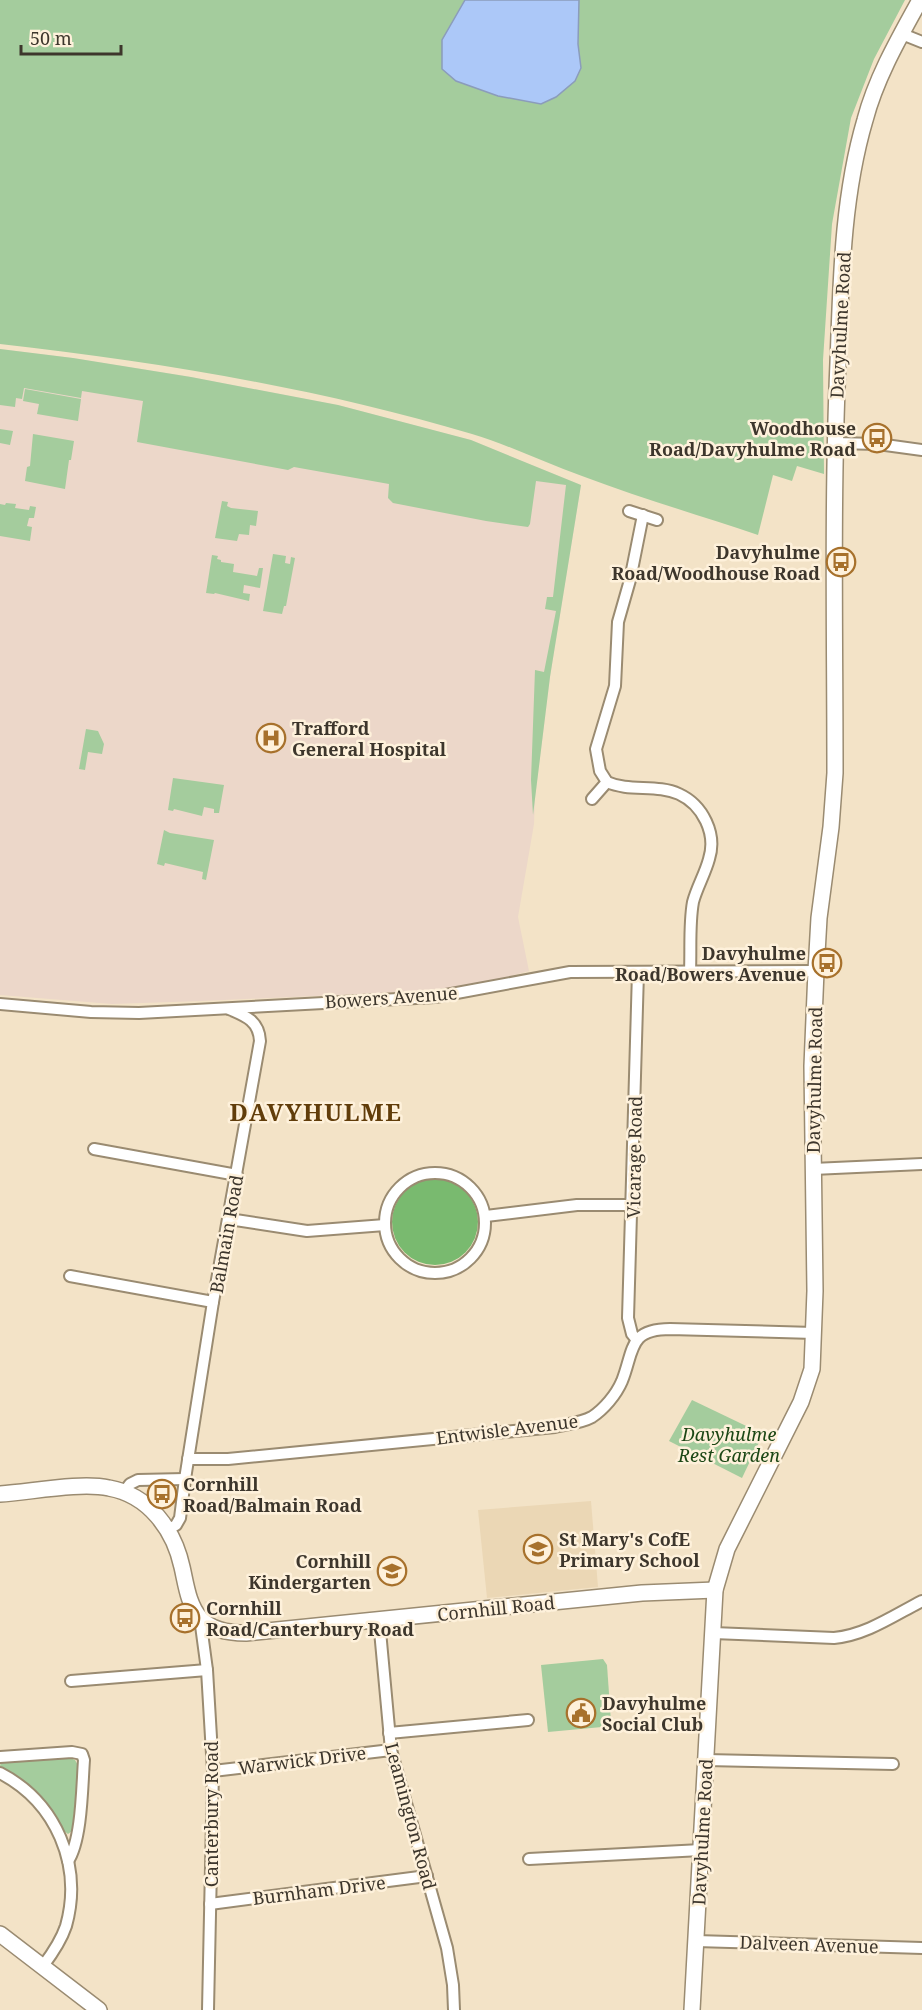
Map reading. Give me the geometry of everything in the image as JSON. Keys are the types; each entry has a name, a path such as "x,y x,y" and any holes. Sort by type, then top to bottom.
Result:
{"street":[{"name":"Davyhulme Road","path":"692,2010 715,1590 727,1549 807,1387 812,1369 814,1333 812,1066 819,918 831,827 834,782 835,443 839,320 846,222 852,177 865,117 902,34 920,0"},
{"path":"902,34 922,42"},
{"path":"835,443 878,444 922,450"},
{"path":"629,511 657,520"},
{"path":"643,515 630,580 618,622 615,686 596,749 600,771 607,782 678,794 695,805 708,824 710,858 693,903 690,971"},
{"path":"592,799 607,782"},
{"name":"Bowers Avenue","path":"0,1004 115,1013 435,997 559,973 816,971"},
{"name":"Vicarage Road","path":"636,1339 632,1334 628,1318 638,972"},
{"name":"Balmain Road","path":"169,1529 176,1525 180,1518 185,1479 191,1460 213,1302 260,1041 257,1026 250,1018 226,1008"},
{"path":"94,1149 237,1175"},
{"path":"813,1169 922,1164"},
{"path":"440,1172 456,1176 471,1186 481,1200 486,1216 483,1238 472,1258 461,1267 432,1274 404,1263 391,1246 385,1225 387,1208 395,1192 407,1181 423,1173 440,1172"},
{"path":"486,1216 577,1205 633,1205"},
{"path":"229,1219 307,1231 385,1225"},
{"path":"70,1276 213,1302"},
{"path":"636,1339 647,1332 658,1329 814,1333"},
{"name":"Entwisle Avenue","path":"191,1460 228,1459 355,1447 555,1427 574,1423 590,1418 614,1395 636,1339"},
{"path":"124,1492 130,1484 138,1480 185,1479"},
{"path":"0,1494 94,1486 124,1492 142,1502 158,1515 169,1529 176,1545 188,1593 200,1618"},
{"name":"Cornhill Road","path":"200,1618 210,1626 246,1634 642,1593 715,1590"},
{"path":"713,1633 834,1638 850,1636 863,1632 922,1601"},
{"name":"Canterbury Road","path":"200,1618 207,1670 213,1771 208,2010"},
{"name":"Leamington Road","path":"379,1620 391,1750 447,1947 454,2010"},
{"path":"71,1681 207,1670"},
{"name":"Warwick Drive","path":"389,1733 528,1720"},
{"name":"Warwick Drive","path":"213,1771 391,1750"},
{"path":"0,1757 72,1752 82,1754 84,1760 77,1834 73,1853 68,1861"},
{"path":"706,1760 893,1764"},
{"path":"0,1773 28,1792 43,1806 61,1836 68,1861 71,1886 66,1926 55,1949 43,1966"},
{"path":"529,1859 701,1850"},
{"name":"Burnham Drive","path":"210,1904 427,1876"},
{"path":"0,1934 99,2010"},
{"name":"Dalveen Avenue","path":"696,1941 922,1948"}],"shaded area":[{"name":"Trafford General Hospital","path":"0,349 191,377 338,405 471,440 581,485 550,677 535,798 534,824 518,917 529,971 448,990 112,1004 0,995"},
{"name":"St Mary's CofE Primary School","path":"591,1501 598,1587 487,1598 478,1510"}],"green space":[{"path":"0,0 905,0 874,59 851,118 832,224 823,360 824,474 797,466 792,481 773,475 758,535 604,484 486,438 356,403 179,368 0,344"},
{"path":"0,349 191,377 338,405 471,440 581,485 550,677 533,815 531,780 535,670 544,672 556,611 545,609 547,597 553,597 566,485 536,481 528,527 393,503 388,498 389,484 294,467 288,470 137,442 143,401 82,391 81,398 24,388 22,399 16,398 15,407 0,405"},
{"path":"25,389 81,399 78,421 37,414 39,404 23,401"},
{"path":"0,429 13,431 10,445 0,443"},
{"path":"33,434 74,441 65,489 25,481 27,467 30,466"},
{"path":"222,501 228,502 227,506 231,508 258,511 256,526 250,525 249,535 239,534 237,541 215,538"},
{"path":"6,503 16,504 15,508 29,510 30,506 36,507 34,518 29,518 27,526 32,527 30,541 0,536 0,504 5,505"},
{"path":"273,554 286,556 285,563 290,564 291,557 295,558 286,606 282,614 263,611"},
{"path":"212,555 218,556 217,559 221,562 234,564 233,572 257,576 259,568 263,568 260,588 244,585 243,593 250,594 249,601 206,593"},
{"path":"86,729 98,731 104,744 102,754 88,752 85,770 79,769"},
{"path":"173,778 224,785 219,813 214,813 214,809 204,807 202,816 174,809 173,811 168,810"},
{"path":"164,830 214,840 206,880 202,879 203,872 165,863 164,866 157,864"},
{"path":"435,1179 451,1183 465,1192 474,1206 478,1222 474,1238 465,1252 451,1261 435,1265 419,1261 405,1252 396,1238 392,1222 396,1206 405,1192 419,1183"},
{"name":"Davyhulme Rest Garden","path":"692,1400 763,1434 742,1478 669,1441"},
{"path":"603,1659 607,1665 611,1722 602,1727 548,1732 541,1665"},
{"path":"68,1757 75,1760 79,1767 72,1831 68,1834 61,1828 49,1806 36,1791 0,1766 1,1762"}],"water":[{"path":"465,0 579,0 578,44 581,68 575,81 556,97 541,104 498,96 456,81 442,69 442,40"}],"place":[{"name":"Woodhouse Road/Davyhulme Road","path":"877,438"},
{"name":"Davyhulme Road/Woodhouse Road","path":"841,562"},
{"name":"Trafford General Hospital","path":"271,738"},
{"name":"Davyhulme Road/Bowers Avenue","path":"827,963"},
{"name":"Cornhill Road/Balmain Road","path":"162,1494"},
{"name":"St Mary's CofE Primary School","path":"538,1549"},
{"name":"Cornhill Kindergarten","path":"392,1571"},
{"name":"Cornhill Road/Canterbury Road","path":"185,1618"},
{"name":"Davyhulme Social Club","path":"581,1713"}],"district":[{"name":"DAVYHULME","path":"316,1111"}]}
